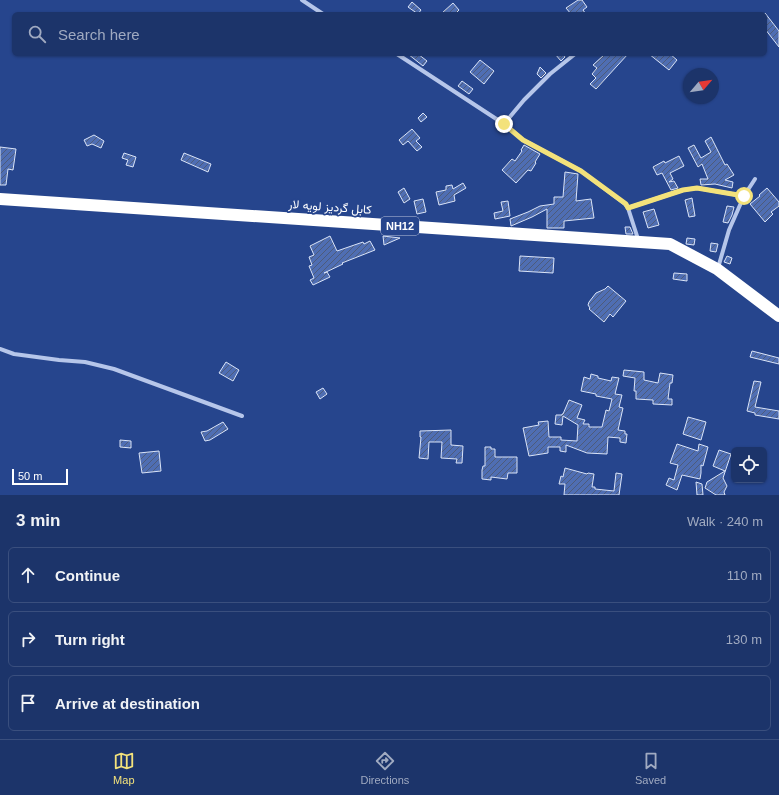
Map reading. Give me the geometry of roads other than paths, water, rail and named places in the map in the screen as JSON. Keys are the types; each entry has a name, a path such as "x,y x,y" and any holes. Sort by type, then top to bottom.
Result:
{"highway":[{"name":"کابل گردیز لویه لار","path":"0,199 670,244 718,269 779,316"}],"street":[{"path":"302,0 320,12"},
{"path":"400,56 504,124 523,140 581,171 626,204 639,242"},
{"path":"504,124 524,100 550,74 572,56"},
{"path":"718,269 729,230 744,196 755,179"},
{"path":"628,208 683,190 697,188 744,196"},
{"path":"0,349 14,354 85,362 114,369 242,416"}]}
